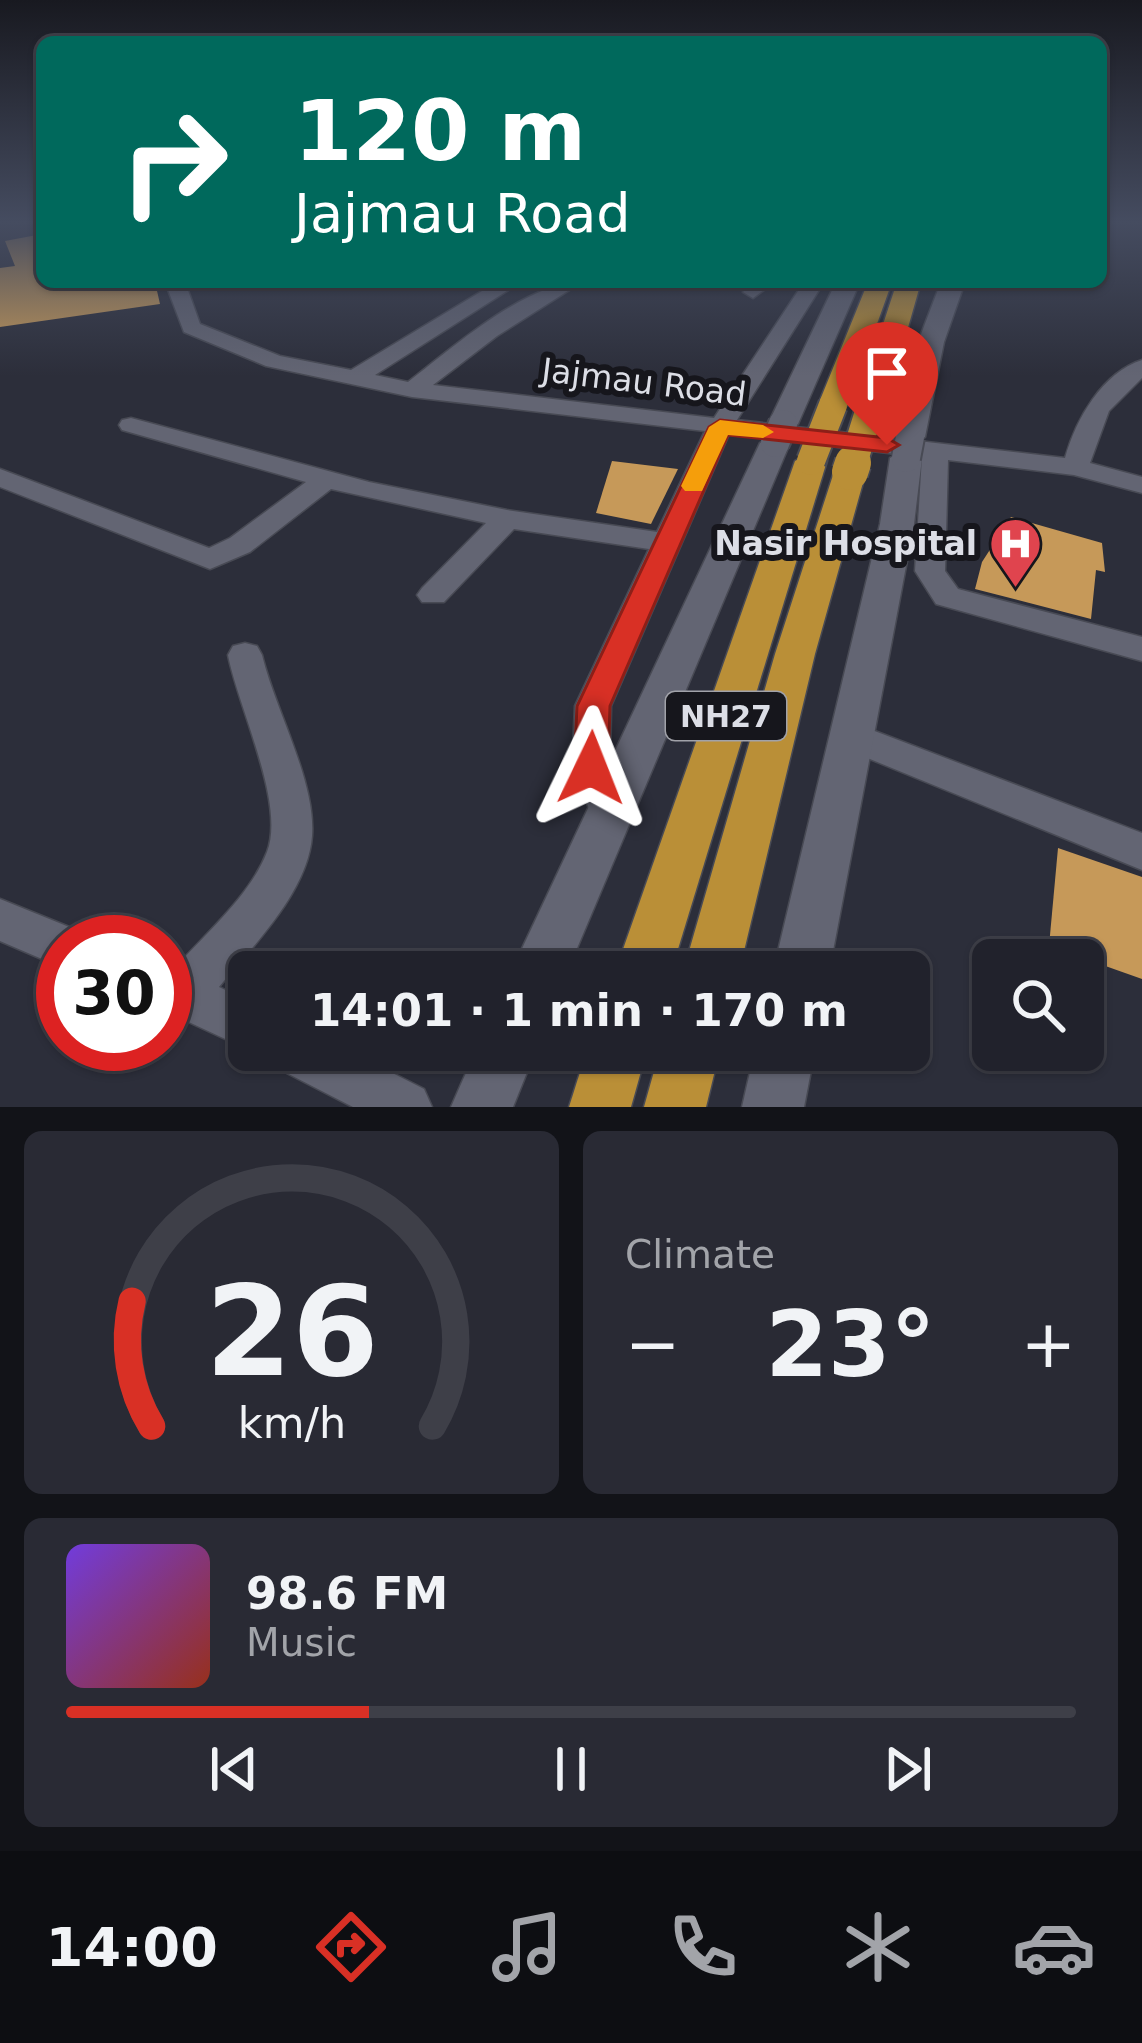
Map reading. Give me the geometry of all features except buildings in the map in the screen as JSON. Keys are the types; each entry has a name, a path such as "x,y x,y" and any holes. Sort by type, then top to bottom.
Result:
{"highway":[{"name":"NH27","path":"650,951 800,486 878,288"},
{"name":"NH27","path":"717,951 795,654 907,288"},
{"path":"600,1107 611,1071"},
{"path":"675,1107 684,1071"}],"main road":[{"path":"548,951 845,288"},
{"path":"806,951 917,448 931,342 951,288"},
{"path":"482,1107 497,1071"},
{"path":"773,1107 781,1071"}],"street":[{"name":"Jajmau Road","path":"177,288 191,328 274,361 412,390 1076,467 1142,485"},
{"path":"355,378 501,288"},
{"path":"412,390 489,331 562,288"},
{"path":"610,813 591,768 593,706 720,427 810,288"},
{"path":"1076,467 1083,435 1103,396 1142,367"},
{"path":"131,425 327,479 507,519 668,543"},
{"path":"917,448 930,571 947,597 1142,649"},
{"path":"0,477 210,560 240,545 327,479"},
{"path":"433,595 507,519"},
{"path":"192,972 259,904 292,838 245,655"},
{"path":"851,736 1142,852"},
{"path":"0,920 36,935"},
{"path":"192,999 228,1016"},
{"path":"336,1071 406,1107"}],"slow traffic":[{"path":"693,486 720,427 763,432"}],"place":[{"name":"Nasir Hospital","path":"1016,589"}],"route":[{"path":"591,768 593,706 720,427 887,445"}]}
